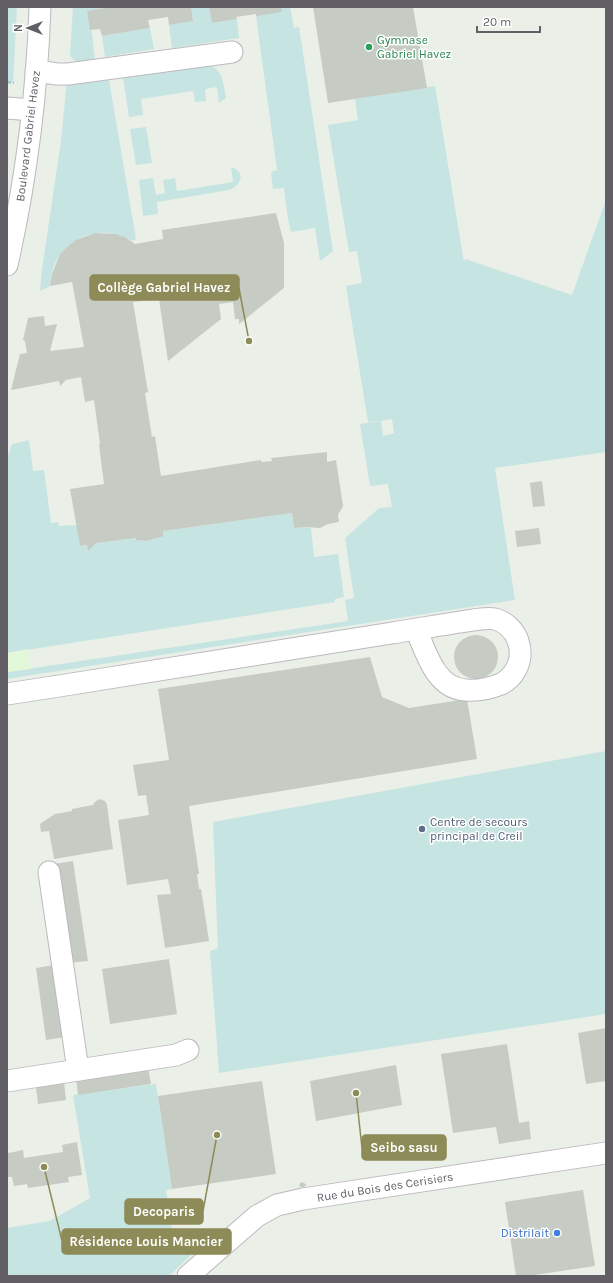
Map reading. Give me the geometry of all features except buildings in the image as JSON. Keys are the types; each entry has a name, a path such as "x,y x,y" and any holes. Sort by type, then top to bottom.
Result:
{"street":[{"name":"Boulevard Gabriel Havez","path":"7,265 22,184 32,110 40,7"},
{"path":"36,71 68,74 232,52"},
{"path":"7,108 32,110"},
{"path":"7,694 416,629 482,619 494,619 505,624 514,632 519,642 521,654 519,666 512,676 503,683 492,687 468,690 457,689 442,681 428,657 416,629"},
{"path":"49,872 78,1070"},
{"path":"7,1081 176,1055 188,1050"},
{"name":"Rue du Bois des Cerisiers","path":"188,1276 246,1224 277,1205 303,1199 606,1153"}],"shaded area":[{"path":"7,7 17,7 13,83 7,82"},
{"path":"73,7 111,7 87,11 92,33 95,62 76,62 70,56"},
{"path":"191,7 209,7 212,23 237,19 239,38 172,48 169,25 193,21"},
{"path":"281,7 290,7 294,28 299,27 333,251 320,261 315,228 291,232 284,188 273,189 271,172 277,170 256,16"},
{"path":"150,28 154,49 105,57 102,36"},
{"path":"210,65 218,71 223,83 226,98 219,103 217,87 205,89 206,101 195,102 193,91 141,99 143,115 129,117 123,78"},
{"path":"67,80 91,82 109,80 136,239 132,241 123,236 103,233 93,234 74,241 57,259 50,286 40,291 61,141"},
{"path":"435,86 464,262 465,259 572,295 606,200 606,452 495,468 515,600 7,679 7,672 348,621 345,600 354,598 345,538 379,508 392,507 388,484 370,486 360,424 379,421 368,422 346,286 362,283 357,251 349,252 328,125 358,120 355,99","holes":["392,419 394,433 383,436 381,421"]},
{"path":"146,127 152,163 136,165 130,129"},
{"path":"231,167 236,169 240,175 239,182 233,188 229,190 157,202 158,214 143,216 139,180 153,178 156,195 165,193 163,180 175,178 177,191 233,182"},
{"path":"29,440 33,471 44,470 51,523 58,522 59,526 77,525 80,546 87,545 88,550 96,543 136,538 136,540 146,541 161,537 163,535 163,531 292,513 294,528 311,528 314,557 338,554 344,597 335,599 335,602 7,653 7,459 12,444"},
{"path":"606,751 606,1014 219,1073 210,951 218,948 213,822"},
{"path":"156,1084 172,1189 166,1190 175,1251 196,1250 169,1276 7,1276 7,1228 50,1221 90,1198 73,1095"}],"sand":[{"path":"28,649 31,669 7,672 7,653"}],"place":[{"name":"Gymnase Gabriel Havez","path":"369,47"},
{"name":"Collège Gabriel Havez","path":"249,341"},
{"name":"Centre de secours principal de Creil","path":"422,829"},
{"name":"Seibo sasu","path":"356,1093"},
{"name":"Decoparis","path":"217,1135"},
{"name":"Résidence Louis Mancier","path":"44,1167"},
{"name":"Distrilait","path":"557,1233"}]}
